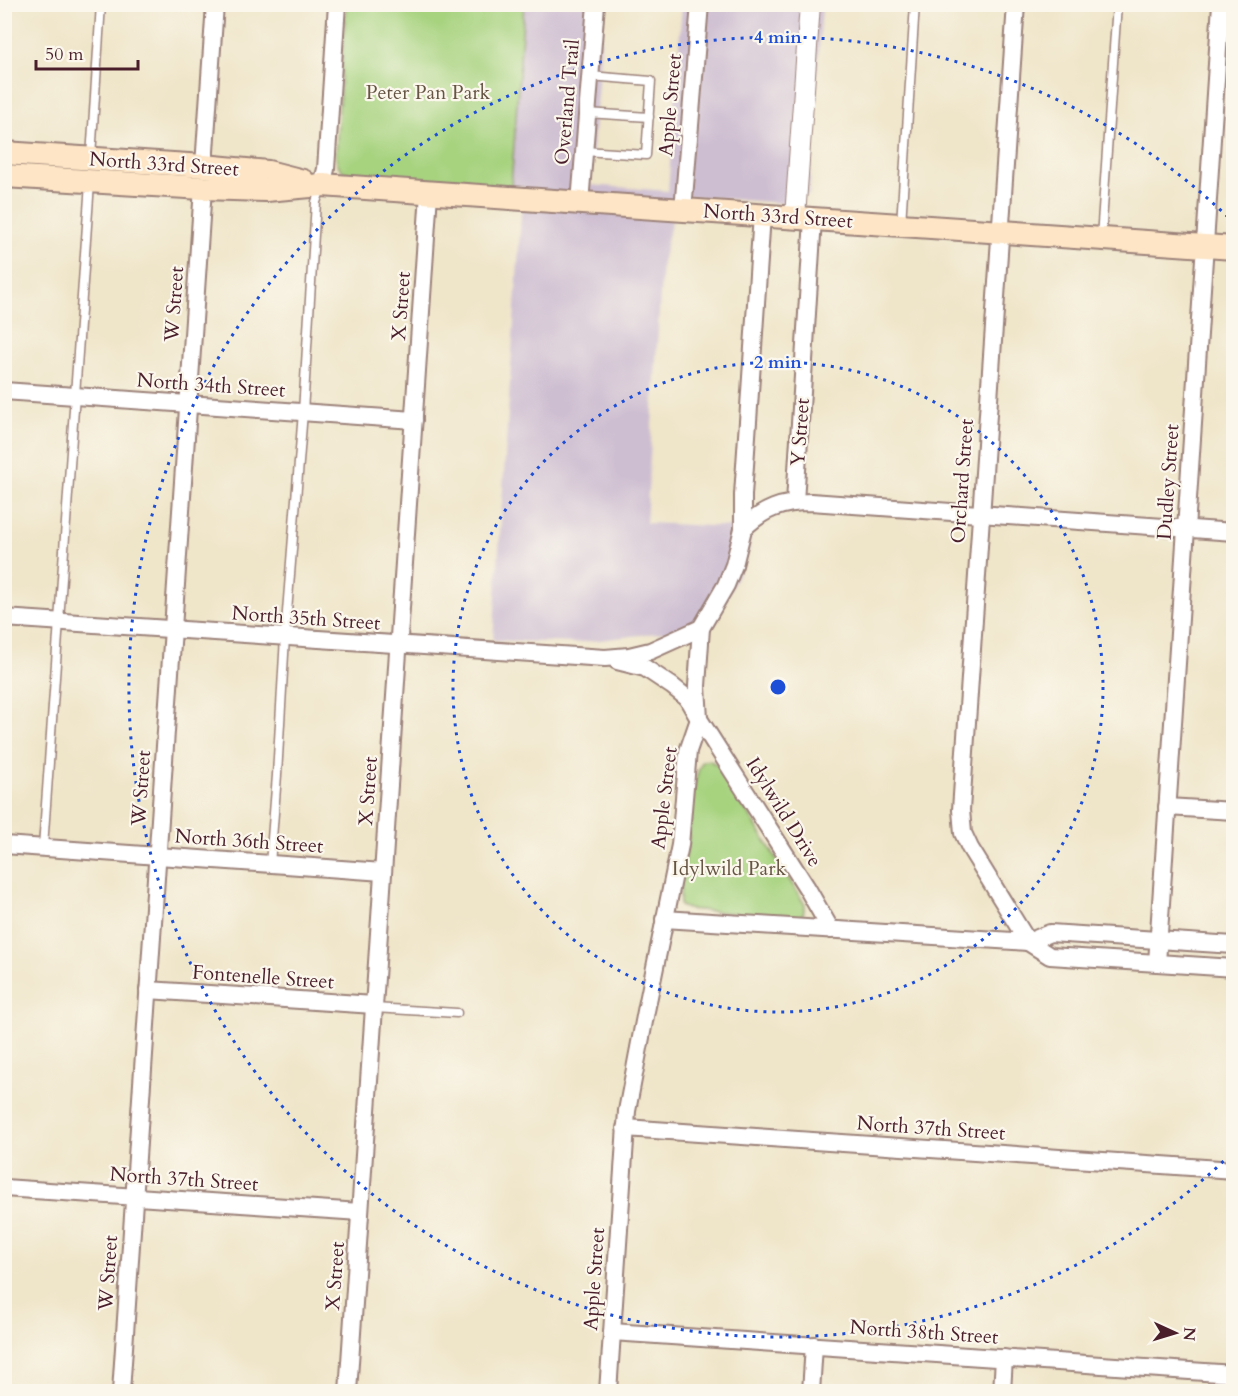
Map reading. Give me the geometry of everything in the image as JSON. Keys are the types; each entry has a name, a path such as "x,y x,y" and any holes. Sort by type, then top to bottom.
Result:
{"main road":[{"name":"North 33rd Street","path":"4,153 91,158 203,177"},
{"name":"North 33rd Street","path":"4,176 90,181 268,172 322,186 1233,248"}],"street":[{"name":"W Street","path":"121,1392 215,4"},
{"path":"322,186 326,169 337,4"},
{"name":"Overland Trail","path":"580,203 596,4"},
{"name":"Apple Street","path":"683,210 700,4"},
{"name":"Y Street","path":"795,502 810,4"},
{"name":"Orchard Street","path":"1016,4 962,827 970,848 1028,942"},
{"name":"Dudley Street","path":"1157,963 1221,4"},
{"name":"X Street","path":"348,1392 429,193"},
{"name":"Apple Street","path":"608,1392 627,1111 680,845 688,751 699,719 697,686 701,628 726,585 734,566 743,529 743,495 762,215"},
{"name":"North 34th Street","path":"4,391 414,420"},
{"path":"743,529 765,511 795,502 1233,532"},
{"name":"North 35th Street","path":"4,618 605,658 650,651 701,628"},
{"name":"North 35th Street","path":"605,658 645,668 656,675 687,698 699,719"},
{"name":"Idylwild Drive","path":"699,719 807,888 831,930"},
{"path":"1167,807 1233,811"},
{"name":"North 36th Street","path":"4,845 383,872"},
{"path":"664,920 1028,942 1050,933 1233,945"},
{"path":"1028,942 1050,956 1233,968"},
{"name":"Fontenelle Street","path":"148,990 374,1007"},
{"name":"North 37th Street","path":"625,1128 1233,1170"},
{"name":"North 37th Street","path":"4,1188 360,1212"},
{"name":"North 38th Street","path":"612,1332 1233,1374"},
{"path":"811,1392 814,1346"},
{"path":"1002,1392 1004,1358"}],"lane":[{"path":"91,158 101,4"},
{"path":"901,225 915,4"},
{"path":"1101,239 1117,4"},
{"path":"584,151 646,155 651,81 590,76"},
{"path":"587,113 649,117"},
{"path":"44,847 90,181"},
{"path":"270,864 316,202 322,186"},
{"path":"374,1007 456,1013"}],"shaded area":[{"path":"524,5 604,5 590,185 668,191 682,5 822,5 809,195 782,203 678,195 662,262 646,523 752,528 749,551 714,626 575,643 493,640 523,186 511,187"}],"green space":[{"name":"Peter Pan Park","path":"346,5 524,5 511,187 363,176 341,169 336,154"},
{"name":"Idylwild Park","path":"709,760 719,766 805,905 803,914 797,919 688,909 680,906 694,789 702,762"}]}
